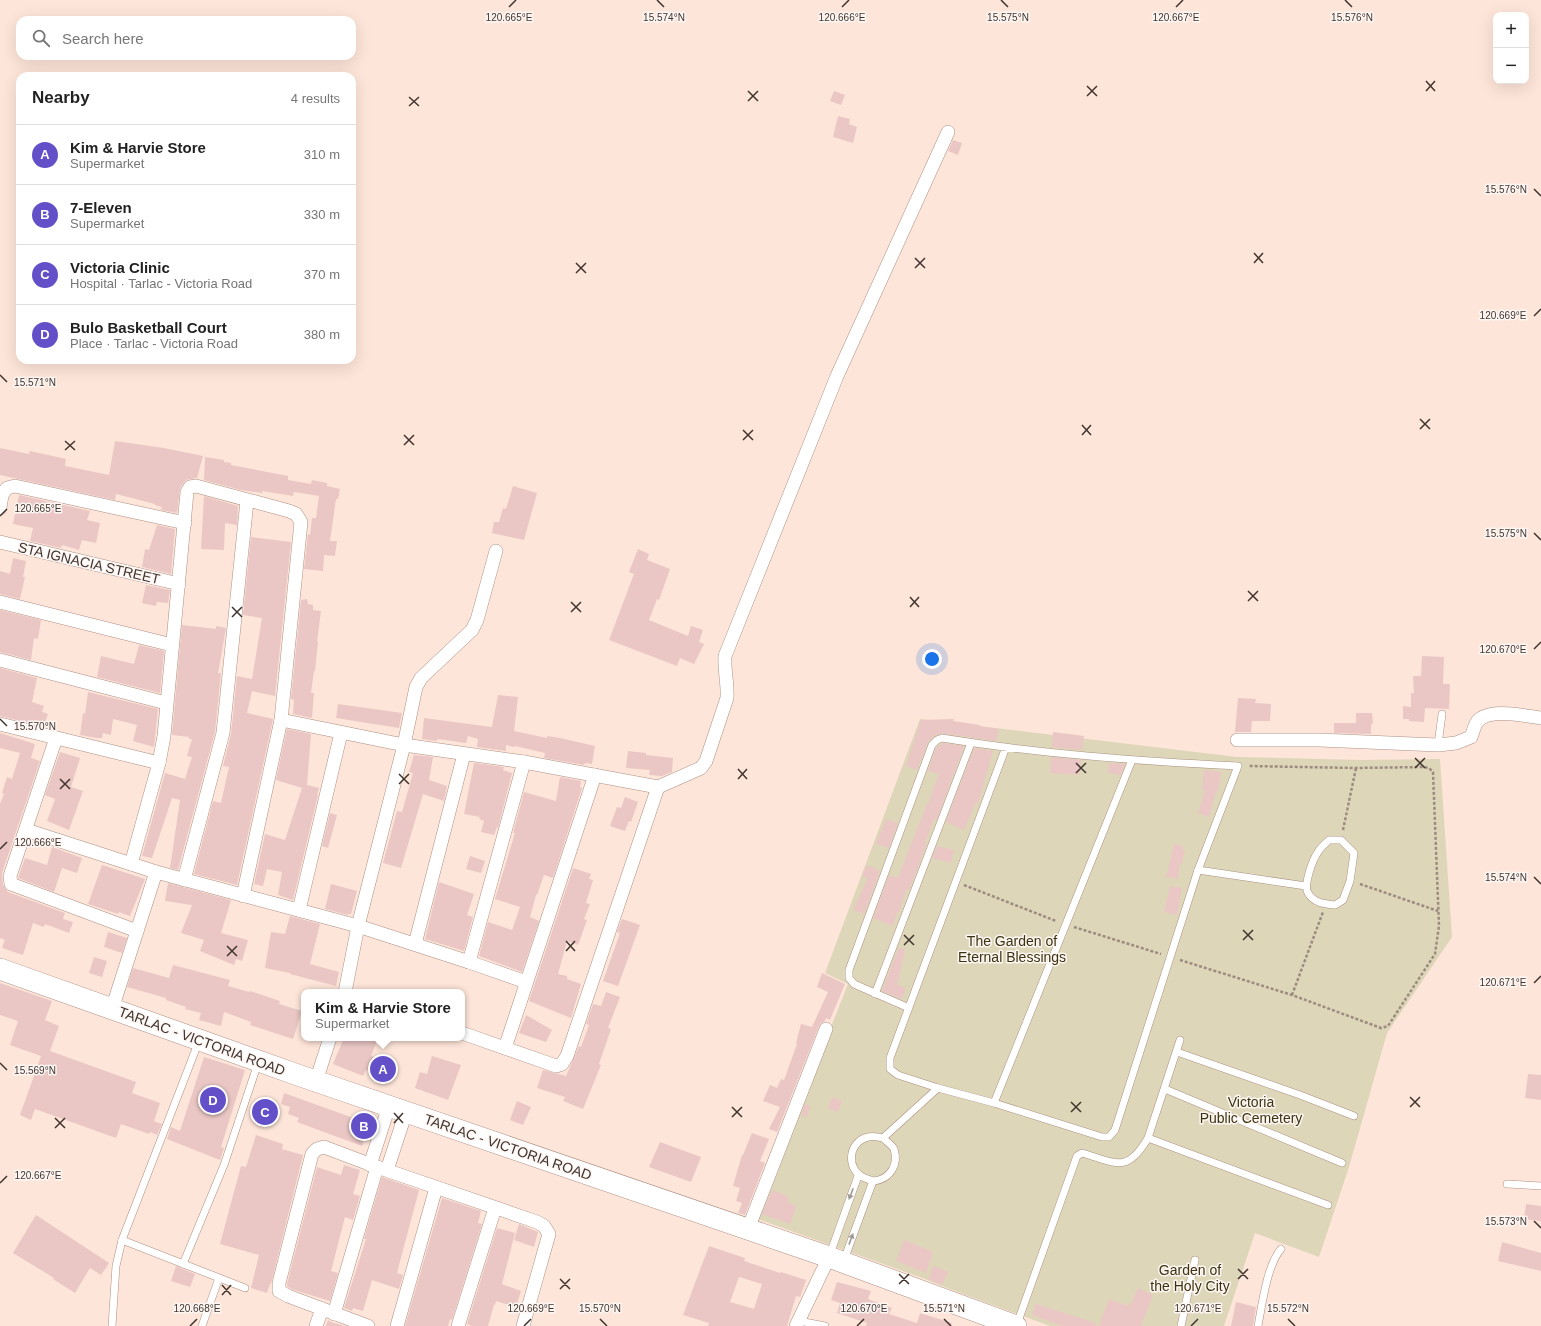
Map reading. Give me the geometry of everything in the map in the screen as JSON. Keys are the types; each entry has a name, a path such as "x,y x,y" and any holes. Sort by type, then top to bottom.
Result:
{"main road":[{"name":"TARLAC - VICTORIA ROAD","path":"0,969 258,1061 836,1259 1016,1326"}],"street":[{"path":"281,720 404,745 524,762 658,787 701,768 706,761 727,698 728,687 724,666 725,656 837,376 948,132"},
{"path":"0,508 2,496 7,488 15,486 185,524"},
{"path":"131,864 159,763 164,736 187,492 190,487 196,486 246,501 288,511 296,514 301,522 281,720 243,896"},
{"path":"184,880 223,733 246,501"},
{"name":"STA IGNACIA STREET","path":"0,542 178,584"},
{"path":"346,989 358,926 404,745 416,688 421,678 472,630 477,620 496,551"},
{"path":"0,602 172,645"},
{"path":"0,660 166,703"},
{"path":"1237,740 1319,740 1438,745 1456,743 1471,737 1477,722 1487,714 1501,713 1541,718"},
{"path":"0,724 159,763"},
{"path":"299,910 341,733"},
{"path":"56,738 10,876 11,884 137,931"},
{"path":"415,944 464,754"},
{"path":"470,962 524,762"},
{"path":"505,1048 595,775"},
{"path":"465,1034 556,1066 562,1064 567,1056 658,787"},
{"path":"26,830 156,872 358,926 470,962 526,982"},
{"path":"112,1009 156,872"},
{"path":"748,1229 826,1029"},
{"path":"316,1081 329,1041"},
{"path":"378,1167 397,1109"},
{"path":"334,1314 397,1109"},
{"path":"368,1326 288,1296 279,1291 279,1283 312,1154 317,1149 324,1147 436,1188 537,1222 544,1226 549,1234 523,1326"},
{"path":"397,1326 436,1188"},
{"path":"458,1326 495,1208"},
{"path":"798,1323 836,1259"},
{"path":"316,1326 322,1309"}],"lane":[{"path":"1438,745 1442,714"},
{"path":"909,1008 854,984 849,978 849,970 932,746 937,740 942,738 971,743 1132,760 1238,766 1198,870 1115,1130 1108,1137 1102,1137 994,1103 938,1088 898,1075 890,1069 890,1058 909,1008 956,882 1006,747"},
{"path":"875,994 971,743"},
{"path":"994,1103 1132,760"},
{"path":"1329,840 1340,840 1354,853 1350,880 1343,900 1335,905 1318,902 1307,892 1306,886 1311,866 1318,850 1329,840"},
{"path":"1198,870 1306,886"},
{"path":"112,1326 116,1266 122,1240 199,1040"},
{"path":"1016,1326 1077,1156 1082,1153 1116,1163 1125,1163 1140,1152 1148,1138 1165,1090 1180,1040"},
{"path":"1177,1052 1300,1095 1354,1116"},
{"path":"183,1264 224,1165 258,1061"},
{"path":"883,1138 938,1088"},
{"path":"1165,1090 1342,1163"},
{"path":"869,1136 883,1138 894,1148 896,1164 888,1176 873,1181 858,1176 851,1164 851,1152 860,1140 869,1136"},
{"path":"1148,1138 1328,1205"},
{"path":"836,1259 858,1176"},
{"path":"836,1259 873,1181"},
{"path":"1507,1184 1541,1186"},
{"path":"122,1240 245,1288"},
{"path":"1258,1326 1265,1290 1274,1259 1281,1249"},
{"path":"1181,1326 1195,1260"},
{"path":"202,1326 219,1278"},
{"path":"798,1323 825,1326"}],"path":[{"path":"956,882 1066,925 1292,995 1381,1028 1388,1026 1435,954 1439,926 1439,912 1433,772 1429,768 1423,767 1356,768 1238,766"},
{"path":"1340,840 1356,768"},
{"path":"1350,880 1439,912"},
{"path":"1292,995 1326,904"}],"green space":[{"name":"The Garden of Eternal Blessings","path":"920,719 1237,757 1361,760 1440,759 1452,937 1387,1033 1349,1167 1319,1257 1255,1233 1224,1326 1050,1326 755,1218 848,984 825,973"}],"building":[{"path":"834,91 845,95 841,105 830,101"},
{"path":"838,116 850,119 849,124 857,127 853,143 833,137"},
{"path":"953,140 962,143 958,155 948,151"},
{"path":"115,441 164,448 203,456 197,478 186,480 180,488 177,513 161,510 162,507 155,504 116,494 115,500 0,475 0,448 29,454 30,451 66,459 65,466 109,475"},
{"path":"205,457 224,460 224,462 231,463 231,465 288,476 288,480 311,484 312,480 327,483 327,486 340,489 338,499 336,499 330,541 337,541 335,556 324,555 323,571 304,569 308,534 310,535 312,518 316,518 319,496 294,492 293,496 262,491 262,493 241,490 204,480"},
{"path":"513,486 537,493 524,540 492,533 494,522 499,522 503,508 506,509"},
{"path":"19,495 90,511 87,520 100,523 96,543 82,540 79,550 62,545 61,548 30,541 33,528 13,524"},
{"path":"204,496 238,506 237,525 225,523 224,550 201,549"},
{"path":"157,525 175,529 171,574 142,567 145,549 149,550"},
{"path":"251,537 291,542 275,696 252,691 247,713 273,719 237,885 194,874 213,801 221,803 229,767 223,766 231,734 237,676 252,679 262,618 243,615"},
{"path":"638,549 649,554 647,560 670,569 659,600 657,599 649,620 688,636 691,626 703,630 699,642 704,644 694,664 680,658 677,666 609,640 634,574 629,572"},
{"path":"13,558 26,561 23,577 25,577 20,599 0,594 0,571 10,574"},
{"path":"146,585 170,590 168,603 157,602 156,606 142,603"},
{"path":"307,599 308,604 313,605 313,610 321,611 315,671 311,693 314,693 312,718 293,714 294,700 291,699 301,600"},
{"path":"0,610 41,620 38,639 34,638 31,660 0,652"},
{"path":"182,625 216,629 216,626 226,628 218,673 221,673 215,732 178,870 170,868 180,800 172,798 152,858 142,856 165,773 185,779 192,757 187,756 192,739 189,739 189,737 172,735"},
{"path":"139,645 164,651 160,693 97,677 101,656 134,664"},
{"path":"1422,656 1444,657 1443,684 1450,684 1449,709 1425,708 1424,722 1409,721 1409,719 1403,719 1403,706 1411,707 1411,693 1414,693 1413,676 1421,676"},
{"path":"0,668 37,678 32,702 44,706 42,712 48,714 44,725 40,724 40,726 0,716"},
{"path":"88,692 158,709 154,747 133,741 137,725 113,719 111,735 103,733 102,738 97,738 80,735"},
{"path":"498,695 518,697 514,731 547,738 547,736 560,738 595,746 592,764 585,763 584,765 544,758 545,753 515,746 506,745 506,751 477,747 478,739 468,736 466,743 438,739 436,741 422,739 424,718 492,727"},
{"path":"1238,698 1256,699 1255,703 1271,704 1270,721 1252,721 1251,732 1235,732"},
{"path":"338,704 402,713 399,728 336,718"},
{"path":"1356,713 1372,713 1373,724 1371,724 1371,734 1334,733 1334,723 1356,723"},
{"path":"954,719 953,721 999,729 996,741 940,733 928,742 917,770 906,766 921,720"},
{"path":"287,729 311,734 307,785 319,788 293,900 278,895 282,872 267,869 263,886 254,884 265,834 285,840 302,788 276,780"},
{"path":"1053,732 1084,736 1082,750 1052,747"},
{"path":"0,733 35,744 31,758 40,761 2,873 3,885 8,892 65,913 63,919 73,922 69,933 45,924 44,927 33,923 23,955 2,948 5,940 0,938 0,804 4,794 2,793 7,777 12,779 20,753 0,748"},
{"path":"943,743 964,746 937,819 934,819 925,843 927,843 909,890 906,889 899,913 897,912 893,926 873,918 889,875 898,878 928,804 939,774 928,771 936,748"},
{"path":"974,748 993,751 978,803 976,802 964,830 946,822"},
{"path":"628,751 673,758 672,772 662,776 649,775 650,770 626,768"},
{"path":"60,752 80,758 71,787 83,791 69,830 47,821 55,799 45,795"},
{"path":"414,755 433,757 429,780 447,786 444,801 423,794 401,868 383,863 397,811 402,812 413,773 409,772"},
{"path":"1051,757 1081,760 1079,775 1050,773"},
{"path":"474,763 504,767 503,770 512,773 498,828 497,827 494,835 481,832 484,821 479,819 480,817 464,814"},
{"path":"1109,763 1125,764 1121,775 1108,773"},
{"path":"1204,770 1221,772 1218,791 1216,791 1209,817 1198,813 1205,790 1202,789"},
{"path":"560,777 581,781 580,787 582,788 553,878 544,875 536,895 530,917 539,921 522,972 479,956 488,922 512,930 520,907 495,899 515,833 513,833 524,792 556,801"},
{"path":"625,797 638,802 631,822 629,821 625,831 610,826 617,807 621,808"},
{"path":"330,813 337,815 328,848 322,846"},
{"path":"886,819 898,823 889,848 876,844"},
{"path":"1174,844 1183,846 1182,850 1185,851 1182,864 1180,863 1178,879 1166,877"},
{"path":"937,846 954,850 951,863 932,858"},
{"path":"52,847 82,858 77,873 62,868 54,892 18,878 25,858 47,865"},
{"path":"470,856 485,861 481,873 466,869"},
{"path":"102,865 145,879 130,916 119,912 118,914 88,904"},
{"path":"867,865 880,871 864,914 853,910 868,878 862,876"},
{"path":"573,868 591,874 589,879 593,880 586,903 590,904 584,919 587,920 578,945 567,941 558,974 567,976 567,979 581,984 571,1018 529,1001"},
{"path":"439,882 474,894 467,915 473,917 464,951 425,939"},
{"path":"168,883 231,900 221,933 248,940 242,961 236,959 234,965 200,951 204,940 181,933 192,905 165,901"},
{"path":"331,884 357,891 351,914 348,915 325,909"},
{"path":"1170,886 1182,888 1177,915 1164,912"},
{"path":"290,916 320,924 310,964 339,972 336,986 290,973 265,968 271,932 285,934"},
{"path":"622,919 640,925 618,986 603,981 620,933 617,932"},
{"path":"108,932 127,938 122,953 104,947"},
{"path":"899,947 905,950 897,985 906,988 902,999 882,991"},
{"path":"94,957 107,961 102,977 89,973"},
{"path":"173,965 230,980 228,986 250,991 280,1001 279,1004 301,1011 293,1039 250,1025 251,1022 224,1012 221,1026 199,1020 201,1013 185,1009 186,1007 166,1000 166,998 127,987 133,968 169,978"},
{"path":"822,973 845,984 830,1020 826,1018 825,1021 819,1026 777,1132 769,1129 780,1107 763,1101 770,1085 777,1088 781,1079 784,1080 797,1044 801,1024 812,1027 828,992 817,987"},
{"path":"0,983 52,1001 45,1020 59,1026 50,1051 136,1082 132,1093 160,1103 154,1121 162,1124 157,1135 150,1132 149,1134 121,1124 116,1138 35,1109 31,1120 20,1115 41,1056 10,1045 18,1021 0,1015"},
{"path":"606,992 620,997 608,1028 611,1029 599,1064 601,1065 583,1109 563,1101 565,1097 537,1088 543,1070 566,1076 579,1046 581,1047 589,1025 586,1024 593,1004 601,1006"},
{"path":"526,1015 552,1030 546,1042 519,1033"},
{"path":"343,1041 377,1041 371,1056 391,1062 386,1076 366,1070 363,1076 333,1064"},
{"path":"432,1056 461,1065 448,1100 415,1088 420,1072 427,1074"},
{"path":"204,1057 245,1070 221,1147 224,1148 220,1160 167,1139 171,1127 180,1131"},
{"path":"1528,1074 1541,1075 1541,1100 1525,1098"},
{"path":"284,1093 370,1124 362,1146 297,1122 299,1118 288,1114 290,1107 281,1104"},
{"path":"832,1097 842,1101 838,1112 828,1108"},
{"path":"517,1101 531,1107 523,1125 510,1120"},
{"path":"805,1104 810,1106 807,1117 801,1115"},
{"path":"752,1133 769,1139 760,1161 765,1163 745,1215 738,1213 742,1203 736,1201 740,1188 733,1186 742,1155"},
{"path":"256,1135 283,1144 282,1149 303,1155 271,1284 267,1293 251,1288 259,1255 220,1244 241,1166 246,1167"},
{"path":"660,1142 701,1157 691,1182 649,1167"},
{"path":"344,1165 360,1170 353,1194 360,1196 353,1220 345,1217 331,1271 338,1273 330,1301 291,1289 287,1286 287,1284 317,1167 341,1175"},
{"path":"382,1177 419,1190 397,1273 403,1275 399,1289 372,1280 363,1311 353,1308 352,1311 344,1308 366,1239 364,1239"},
{"path":"772,1190 789,1197 787,1202 796,1206 790,1224 762,1214"},
{"path":"442,1198 481,1211 478,1223 482,1224 452,1320 450,1319 448,1326 405,1326"},
{"path":"1526,1204 1541,1206 1541,1221 1524,1219"},
{"path":"36,1215 109,1263 101,1275 90,1268 75,1293 53,1279 54,1278 13,1253"},
{"path":"519,1224 538,1232 534,1247 514,1240"},
{"path":"497,1228 515,1233 502,1284 521,1291 516,1307 496,1301 488,1326 472,1326 467,1324"},
{"path":"904,1240 933,1252 926,1273 896,1261"},
{"path":"1502,1242 1541,1253 1541,1271 1498,1261"},
{"path":"709,1246 745,1258 744,1261 806,1280 800,1297 796,1296 787,1326 708,1326 709,1323 683,1315","holes":["739,1277 762,1284 754,1309 730,1302"]},
{"path":"176,1266 195,1274 190,1287 171,1281"},
{"path":"933,1266 948,1272 942,1285 928,1279"},
{"path":"837,1282 871,1291 868,1299 892,1308 889,1314 917,1323 920,1313 952,1323 951,1326 866,1326 867,1323 837,1313 840,1303 831,1300"},
{"path":"1138,1288 1153,1295 1141,1326 1099,1326 1109,1299 1128,1306 1129,1303 1131,1304"},
{"path":"1236,1302 1256,1307 1253,1326 1231,1326"},
{"path":"1036,1304 1096,1323 1095,1326 1062,1326 1032,1315"},
{"path":"328,1320 331,1322 345,1326 326,1326"}],"place":[{"name":"Kim & Harvie Store","path":"383,1069"},
{"name":"Bulo Basketball Court","path":"213,1100"},
{"name":"Victoria Clinic","path":"265,1112"},
{"name":"7-Eleven","path":"364,1126"}],"park label":[{"name":"Victoria Public Cemetery","path":"1251,1110"},
{"name":"Garden of the Holy City","path":"1190,1278"}]}
